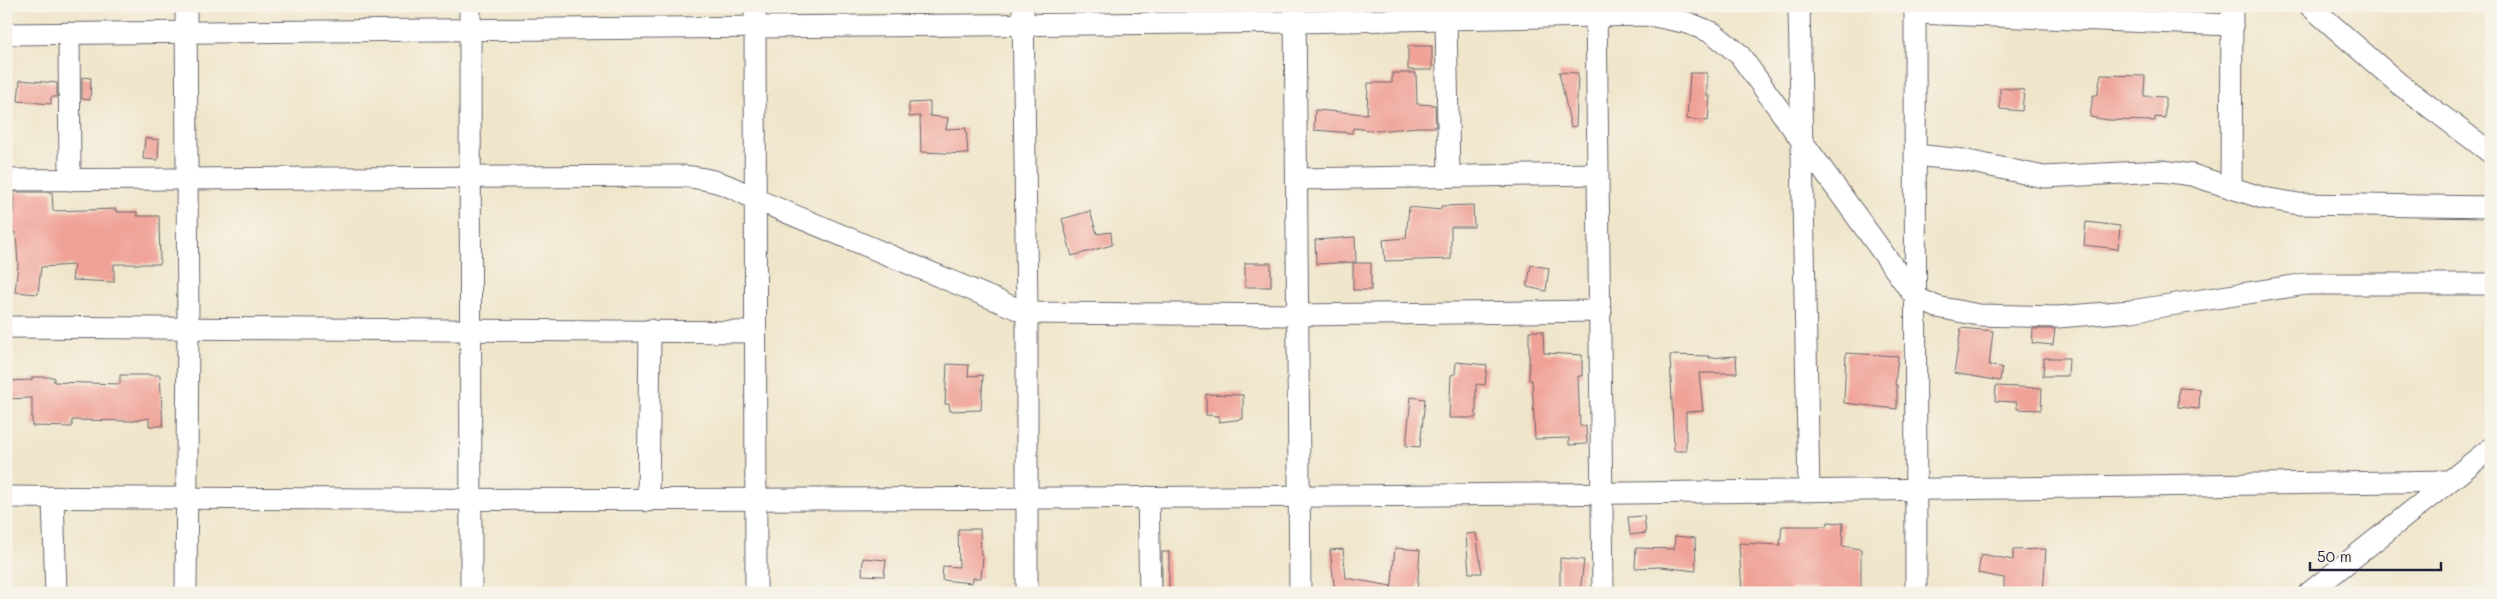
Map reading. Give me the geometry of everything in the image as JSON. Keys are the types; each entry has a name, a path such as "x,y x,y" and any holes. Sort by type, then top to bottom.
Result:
{"street":[{"path":"186,6 188,330 186,593"},
{"path":"470,6 471,593"},
{"path":"1800,6 1808,490"},
{"path":"2310,6 2398,82 2491,153"},
{"path":"1916,593 1915,10 2232,15 2231,188"},
{"path":"1596,12 1603,593"},
{"path":"6,34 470,29 755,16 1386,13 1446,20 1486,13 1596,12 1649,15 1688,23 1713,33 1738,54 1915,297 1937,307 1979,315 2058,317 2131,311 2306,284 2491,284"},
{"path":"1295,14 1300,593"},
{"path":"1022,15 1027,313 1027,593"},
{"path":"755,16 754,501 756,593"},
{"path":"1446,20 1449,176"},
{"path":"69,33 70,180"},
{"path":"1915,155 1963,160 2044,177 2162,171 2192,175 2263,198 2299,204 2491,207"},
{"path":"1297,179 1598,174"},
{"path":"6,180 682,176 710,179 1027,313 1298,315 1601,311"},
{"path":"6,327 188,330 650,330 755,332"},
{"path":"648,501 650,330"},
{"path":"2309,593 2447,481 2491,448"},
{"path":"6,497 186,497 470,501 754,501 1915,489 2447,481"},
{"path":"1148,497 1150,593"},
{"path":"53,498 56,593"}],"building":[{"path":"1408,46 1432,46 1432,70 1408,70"},
{"path":"1559,72 1578,73 1576,126 1571,127"},
{"path":"1392,73 1416,73 1417,104 1435,105 1436,127 1378,131 1353,128 1352,133 1314,130 1315,110 1367,114 1368,83 1392,83"},
{"path":"1690,73 1707,73 1707,96 1710,96 1708,121 1687,119"},
{"path":"2101,75 2145,76 2144,96 2165,97 2165,118 2155,117 2155,121 2108,120 2090,117 2093,95 2097,95"},
{"path":"82,77 91,78 90,100 82,99"},
{"path":"20,80 57,83 57,97 51,97 51,104 18,101"},
{"path":"2000,88 2024,90 2022,111 2000,109"},
{"path":"930,102 930,116 948,118 946,129 966,128 968,154 921,152 920,116 909,117 909,103"},
{"path":"145,138 159,140 158,160 143,159"},
{"path":"14,192 52,192 53,211 116,209 116,212 137,212 137,216 159,216 160,264 114,264 114,282 72,280 74,265 41,267 38,294 15,292 18,265 16,233 6,232 6,212 13,213"},
{"path":"1473,205 1474,227 1451,227 1451,259 1385,261 1383,240 1406,238 1409,207 1441,210 1441,206"},
{"path":"1090,211 1097,234 1111,232 1112,245 1072,256 1062,219"},
{"path":"2086,222 2120,226 2118,249 2084,245"},
{"path":"1355,237 1356,262 1316,264 1315,240"},
{"path":"1245,263 1271,263 1271,287 1245,287"},
{"path":"1353,263 1371,263 1371,290 1353,290"},
{"path":"1531,265 1549,268 1546,291 1527,287"},
{"path":"1961,328 1993,331 1989,366 2002,367 2000,381 1954,373"},
{"path":"2033,329 2055,329 2053,345 2032,343"},
{"path":"1529,331 1543,331 1544,353 1582,355 1582,376 1578,376 1580,426 1586,426 1587,444 1569,445 1569,438 1535,439 1532,380 1529,380"},
{"path":"1846,353 1898,356 1895,385 1897,385 1897,409 1844,403"},
{"path":"1670,355 1709,356 1709,358 1736,356 1737,373 1699,373 1703,411 1686,412 1686,451 1674,451"},
{"path":"2044,358 2069,358 2068,376 2043,376"},
{"path":"1456,362 1487,365 1485,385 1476,384 1476,418 1449,418 1451,375 1455,374"},
{"path":"947,364 969,365 968,376 983,375 981,410 950,411 949,404 945,404"},
{"path":"120,375 160,375 163,426 149,426 149,418 133,421 72,420 72,427 32,426 32,398 6,399 6,381 32,380 32,377 54,377 54,382 120,384"},
{"path":"1996,386 2042,388 2041,410 2017,409 2017,402 1995,401"},
{"path":"2179,388 2200,389 2199,409 2178,407"},
{"path":"1206,394 1243,395 1243,419 1219,422 1219,416 1206,415"},
{"path":"1411,397 1425,399 1420,447 1406,446"},
{"path":"1644,516 1646,533 1630,535 1628,517"},
{"path":"1828,522 1843,523 1842,546 1861,549 1861,593 1819,593 1818,588 1791,589 1791,593 1742,593 1739,543 1780,545 1782,526 1827,526"},
{"path":"958,529 980,529 981,556 983,556 981,578 973,578 972,583 942,580 943,566 959,567"},
{"path":"1476,533 1482,573 1469,573 1466,534"},
{"path":"1675,536 1695,538 1696,571 1661,567 1635,568 1636,548 1674,549"},
{"path":"1395,548 1420,550 1417,593 1391,593"},
{"path":"1343,549 1346,578 1391,586 1390,593 1335,593 1330,550"},
{"path":"2046,549 2043,593 2004,593 2004,578 1978,573 1981,554 2013,560 2013,550"},
{"path":"1162,552 1169,552 1169,593 1162,593"},
{"path":"863,558 886,560 884,576 862,575"},
{"path":"1560,558 1584,560 1580,592 1560,592"}]}
